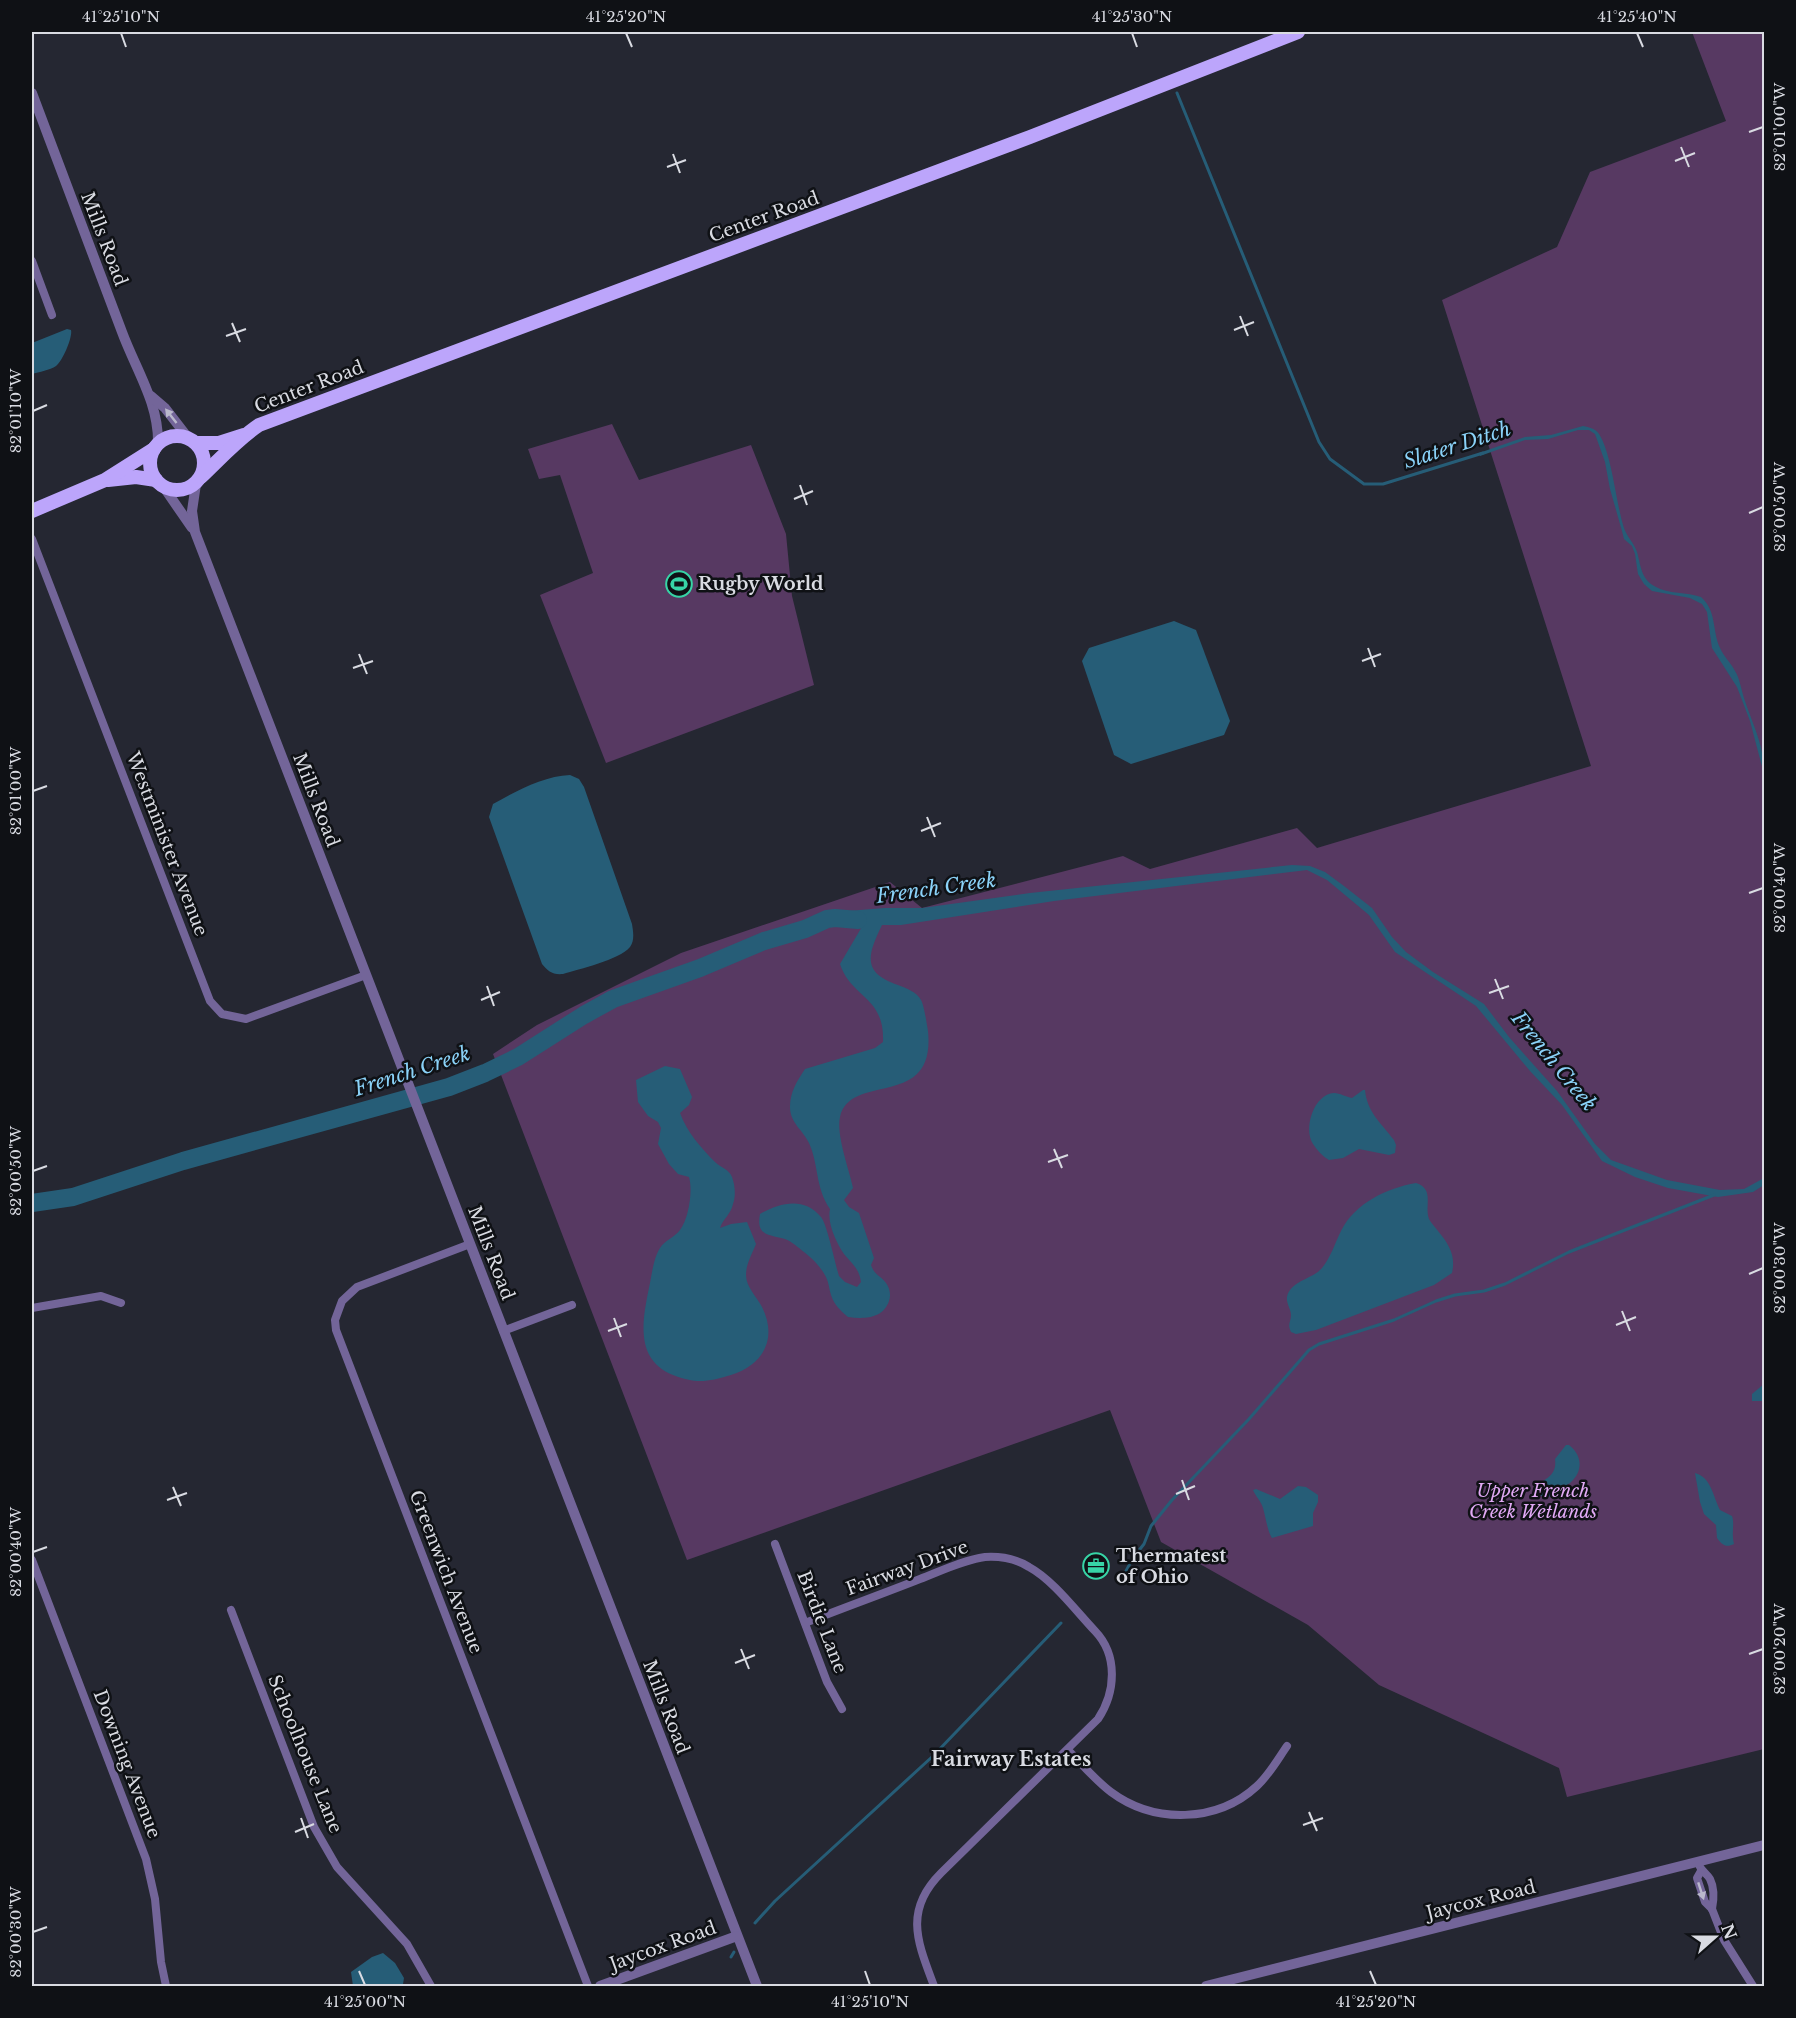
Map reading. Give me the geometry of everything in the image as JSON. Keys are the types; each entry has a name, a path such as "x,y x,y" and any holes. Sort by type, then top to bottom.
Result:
{"main road":[{"name":"Center Road","path":"198,480 244,435 259,425 1030,136 1298,32"},
{"name":"Center Road","path":"192,441 219,442 244,435"},
{"path":"32,511 105,480 172,436 192,441 204,459 198,480 180,490 136,477 105,480"},
{"path":"156,447 150,466 159,483"}],"street":[{"name":"Mills Road","path":"32,93 130,354 151,396 158,424 156,447"},
{"path":"32,261 52,315"},
{"name":"Mills Road","path":"151,396 165,408 192,441"},
{"name":"Mills Road","path":"198,480 192,511 195,532 757,1986"},
{"name":"Mills Road","path":"159,483 195,532"},
{"name":"Westminister Avenue","path":"32,539 210,1001 222,1014 246,1019 366,975"},
{"name":"Greenwich Avenue","path":"470,1244 357,1287 342,1300 335,1320 336,1330 588,1986"},
{"path":"32,1308 101,1296 121,1303"},
{"path":"503,1331 572,1305"},
{"name":"Birdie Lane","path":"775,1544 827,1682 842,1709"},
{"name":"Fairway Drive","path":"805,1623 976,1559 1008,1558 1028,1566 1045,1579 1099,1635 1111,1662 1112,1683 1108,1702 1098,1719 927,1889 917,1915 916,1931 934,1986"},
{"name":"Downing Avenue","path":"32,1560 146,1859 155,1899 161,1962 166,1986"},
{"name":"Schoolhouse Lane","path":"231,1610 320,1839 352,1885 407,1944 431,1986"},
{"path":"1068,1750 1106,1788 1129,1803 1158,1813 1188,1815 1215,1810 1247,1794 1268,1774 1287,1746"},
{"name":"Jaycox Road","path":"1206,1986 1700,1866 1764,1845"},
{"path":"1700,1866 1697,1878 1705,1902 1712,1909 1724,1940 1753,1986"},
{"name":"Jaycox Road","path":"600,1986 737,1936"}],"green space":[{"name":"Upper French Creek Wetlands","path":"1692,32 1764,32 1764,1749 1567,1797 1559,1768 1379,1685 1308,1625 1161,1542 1110,1410 687,1560 493,1054 537,1025 681,953 890,882 922,908 1123,856 1150,869 1297,828 1317,848 1591,766 1442,300 1557,247 1590,172 1726,121"},
{"name":"Rugby World","path":"612,424 639,480 751,445 786,534 792,596 814,685 606,763 540,595 593,573 560,475 539,479 528,449"}],"water":[{"path":"67,329 71,330 70,338 58,364 51,369 32,374 32,343"},
{"path":"1583,426 1596,431 1603,443 1611,466 1624,528 1636,549 1644,577 1661,589 1701,597 1710,608 1718,642 1738,677 1757,735 1764,774 1750,721 1737,687 1712,648 1707,612 1702,604 1690,598 1652,591 1638,574 1632,546 1624,539 1605,462 1595,434 1589,430 1578,430 1548,439 1525,440 1480,456 1479,453 1525,437 1551,435"},
{"path":"1174,621 1196,630 1230,721 1224,735 1131,764 1114,755 1082,661 1089,648"},
{"path":"570,775 579,779 584,787 632,924 633,938 630,947 617,956 588,967 556,974 542,964 489,817 493,804 511,794 540,781"},
{"path":"1292,865 1310,866 1325,872 1372,908 1392,937 1406,952 1484,1004 1509,1037 1557,1091 1595,1144 1611,1160 1667,1180 1720,1190 1744,1189 1764,1178 1764,1185 1753,1192 1718,1197 1668,1188 1635,1177 1602,1161 1562,1105 1530,1071 1476,1006 1395,952 1369,915 1327,880 1307,870 1054,901 901,925 882,925 871,954 873,968 878,975 911,991 921,1000 928,1031 927,1056 919,1072 907,1081 860,1095 847,1103 839,1124 841,1142 853,1188 844,1200 849,1207 859,1213 874,1258 871,1265 884,1280 890,1292 886,1307 872,1316 848,1317 834,1302 826,1277 814,1260 790,1241 769,1235 762,1230 759,1221 760,1214 783,1205 807,1206 814,1210 823,1221 839,1276 845,1282 857,1287 861,1282 857,1270 835,1238 831,1226 830,1209 819,1184 812,1151 792,1118 790,1107 793,1092 805,1069 875,1048 883,1042 879,1015 845,975 840,964 863,925 835,924 835,912 922,908 1030,893"},
{"path":"665,1066 680,1069 692,1097 689,1105 680,1113 686,1127 705,1151 732,1177 735,1190 734,1201 731,1211 720,1228 747,1222 756,1244 747,1267 746,1279 767,1319 768,1340 759,1358 742,1371 709,1380 695,1381 681,1378 660,1368 646,1348 644,1336 645,1309 656,1256 662,1246 683,1225 690,1196 689,1177 678,1174 669,1164 658,1144 661,1128 658,1122 648,1116 638,1102 636,1080"},
{"path":"1365,1090 1372,1111 1394,1140 1395,1153 1389,1155 1359,1149 1343,1158 1329,1160 1318,1151 1310,1137 1312,1113 1321,1099 1327,1095 1336,1093 1352,1098"},
{"path":"1416,1183 1425,1189 1429,1219 1451,1250 1452,1273 1434,1285 1316,1330 1296,1334 1291,1332 1289,1325 1291,1313 1287,1299 1289,1292 1292,1287 1322,1268 1347,1221 1373,1198"},
{"path":"1764,1384 1764,1401 1752,1401 1752,1394"},
{"path":"1566,1445 1577,1453 1580,1463 1578,1473 1556,1494 1545,1498 1540,1495 1539,1484 1552,1474 1555,1459"},
{"path":"1695,1473 1705,1478 1720,1510 1732,1516 1734,1544 1724,1545 1717,1538 1716,1525 1704,1514"},
{"path":"1298,1486 1306,1487 1318,1495 1318,1502 1313,1513 1313,1526 1272,1538 1262,1506 1253,1490 1256,1489 1280,1499"},
{"path":"383,1953 395,1963 404,1978 403,1984 353,1986 351,1972 372,1957"}],"waterway":[{"name":"Slater Ditch","path":"1177,93 1319,442 1330,459 1364,484 1383,484 1483,453"},
{"name":"French Creek","path":"32,1203 73,1197 183,1161 449,1087 518,1057 613,999 827,919 858,920"},
{"path":"1126,1571 1144,1544 1151,1526 1172,1500 1249,1419 1309,1350 1319,1344 1394,1320 1436,1301 1505,1284 1569,1252 1714,1195"},
{"path":"755,1923 775,1901 933,1756 1061,1623"},
{"path":"731,1957 734,1952"}],"place":[{"name":"Rugby World","path":"679,584"},
{"name":"Thermatest of Ohio","path":"1096,1566"}],"district":[{"name":"Fairway Estates","path":"1011,1759"}]}
